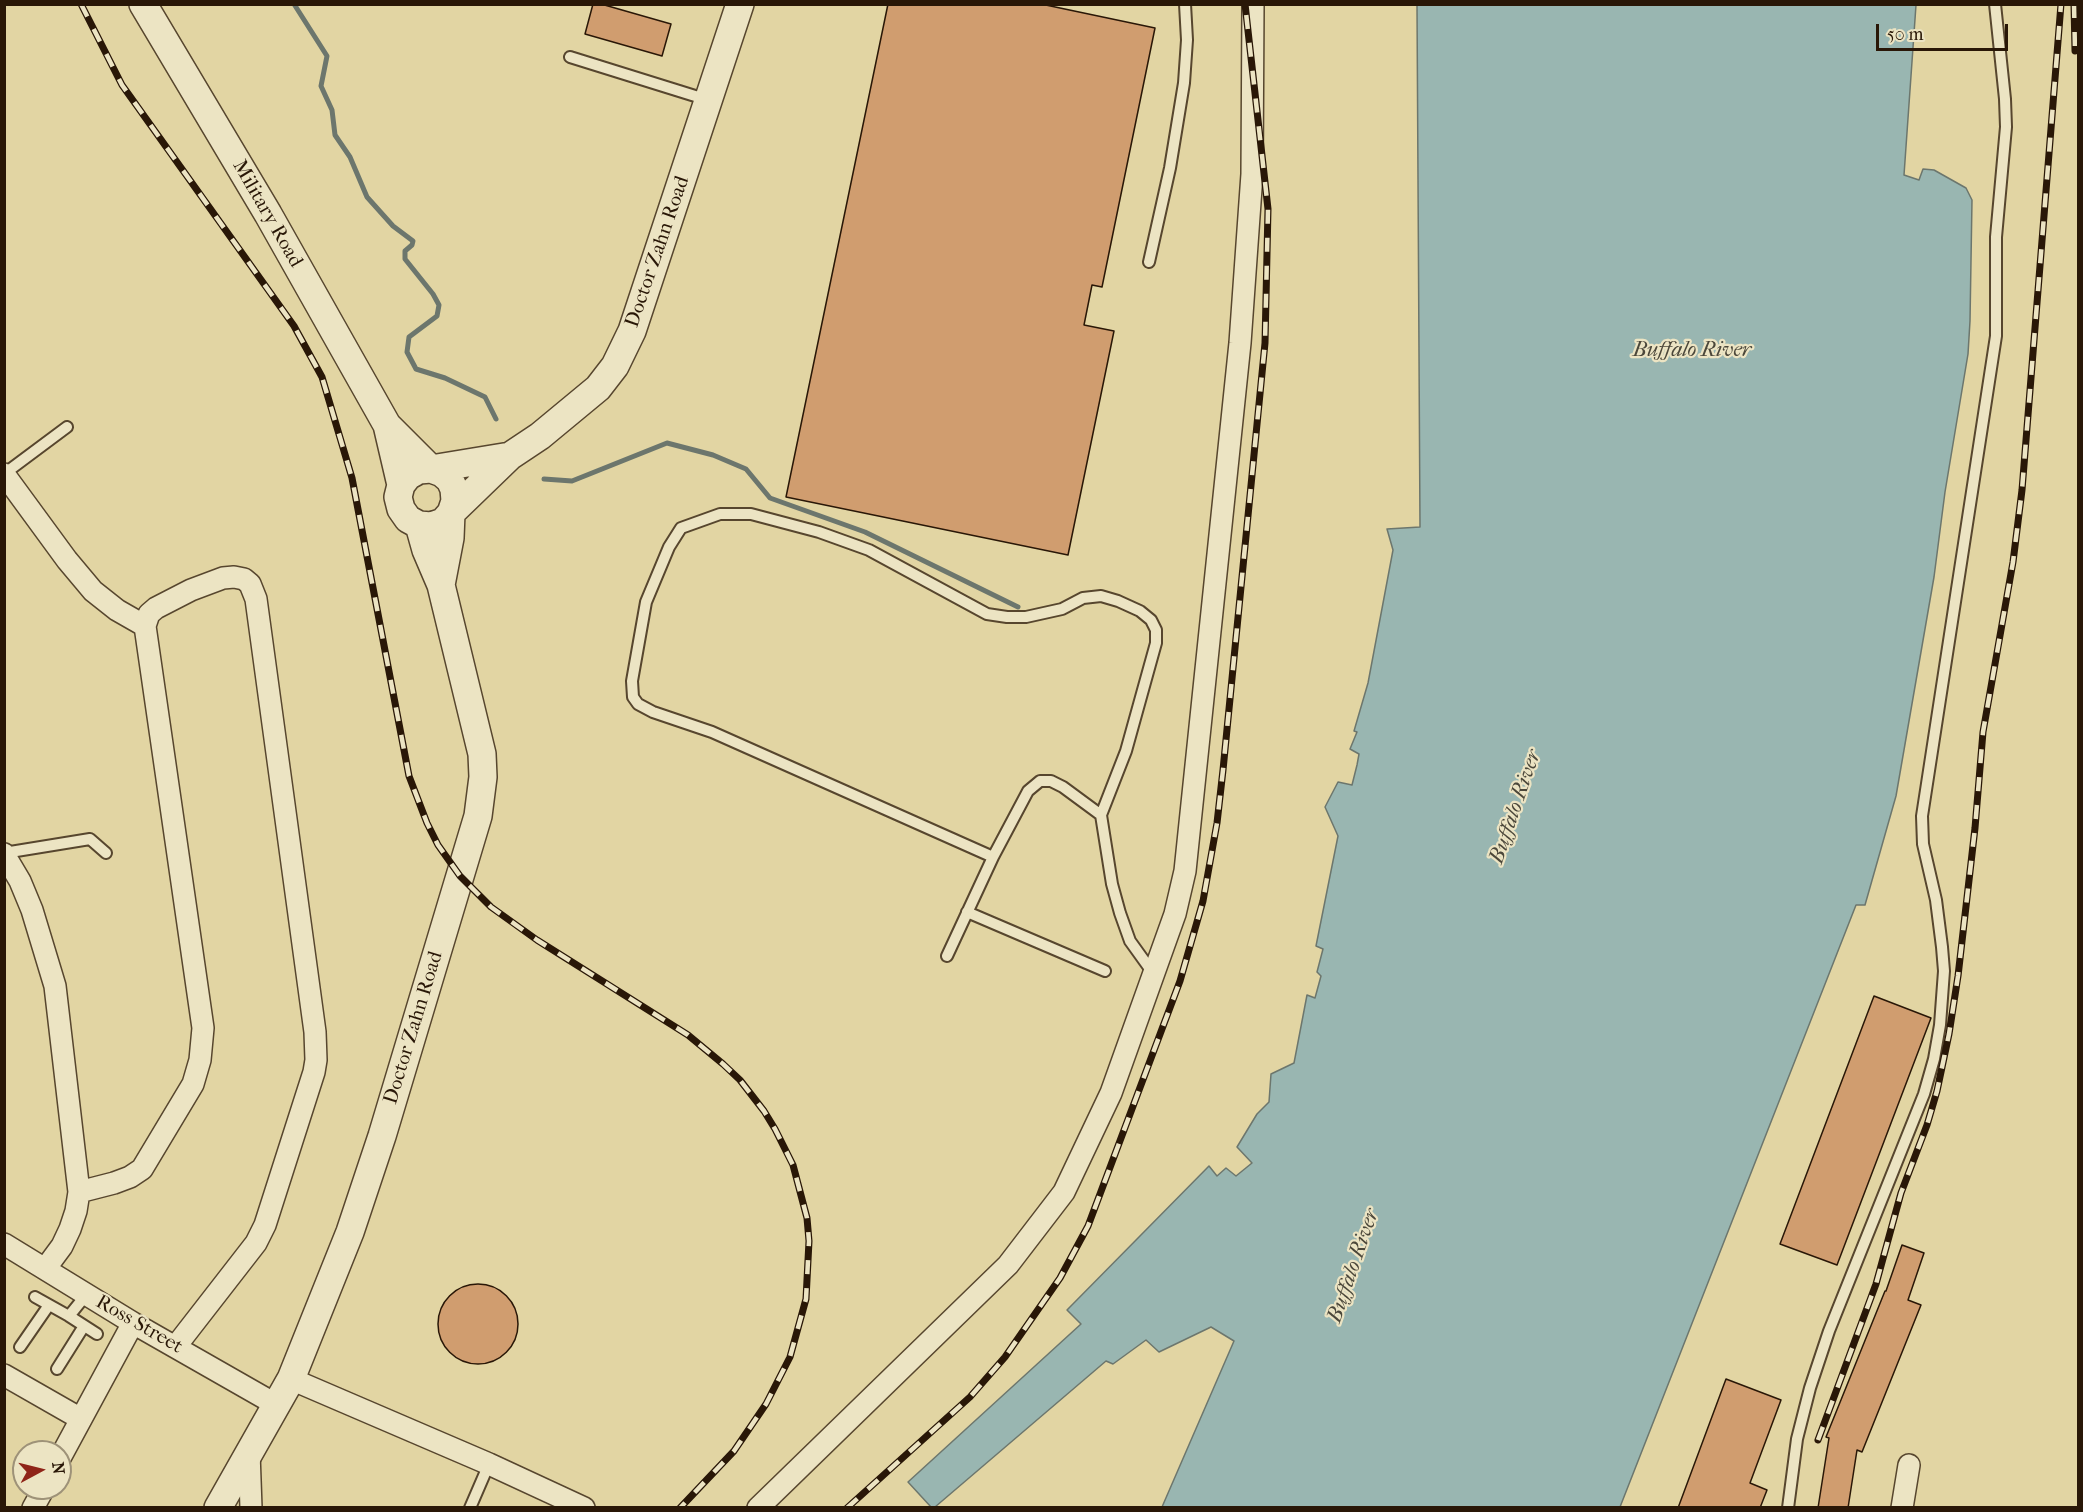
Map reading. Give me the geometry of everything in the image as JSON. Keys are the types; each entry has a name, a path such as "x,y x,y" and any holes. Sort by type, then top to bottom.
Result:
{"street":[{"name":"Military Road","path":"142,4 263,205 387,425 431,469"},
{"path":"758,1508 1008,1265 1064,1192 1111,1093 1175,914 1185,871 1231,443 1250,218 1253,4"},
{"name":"Doctor Zahn Road","path":"510,456 419,470 408,476 401,485 398,497 401,509 408,519 419,525 431,526 443,522 510,456 576,408 598,388 615,366 632,331 740,5"},
{"name":"Military Road","path":"387,425 401,485"},
{"name":"Doctor Zahn Road","path":"431,469 442,473 450,480 454,489 455,501 451,513 450,538 441,585"},
{"path":"4,474 67,560 93,591 117,610 145,626"},
{"name":"Doctor Zahn Road","path":"218,1508 291,1379 350,1232 478,816 483,777 482,754 441,585 426,550 419,525"},
{"path":"79,1192 114,1183 142,1169 193,1084 201,1052 203,1028 145,626 149,614 156,608 191,590 223,578 244,579 253,591 317,1047 314,1072 265,1226 249,1256 176,1346"},
{"path":"4,854 20,881 32,910 55,987 79,1192 70,1229 62,1246 45,1269"},
{"name":"Ross Street","path":"4,1244 133,1323 275,1404"},
{"path":"70,1440 133,1323"},
{"path":"4,1375 81,1419"},
{"path":"291,1379 489,1464 584,1508"},
{"path":"249,1452 251,1508"},
{"path":"1902,1508 1909,1466"}],"lane":[{"path":"1149,262 1170,168 1185,82 1187,40 1185,4"},
{"path":"1788,1508 1797,1438 1810,1388 1829,1331 1924,1094 1934,1059 1940,1025 1944,971 1942,947 1936,900 1923,843 1922,816 1996,336 1996,237 2006,127 1995,4"},
{"path":"570,57 709,100"},
{"path":"4,474 67,427"},
{"path":"993,857 723,736 653,712 638,704 633,697 632,681 645,602 669,548 681,528 720,514 752,514 819,531 869,550 987,614 1007,617 1035,616 1062,609 1083,598 1101,596 1140,611 1151,620 1156,630 1156,643 1126,751 1101,815 1112,884 1120,913 1130,941 1154,973"},
{"path":"947,956 993,857 1028,790 1040,781 1051,781 1101,815"},
{"path":"4,854 90,839 106,853"},
{"path":"967,912 1105,971"},
{"path":"69,1316 86,1295"},
{"path":"35,1297 97,1334"},
{"path":"20,1347 49,1305"},
{"path":"57,1369 84,1326"},
{"path":"470,1508 489,1464"}],"water":[{"name":"Buffalo River","path":"1417,5 1916,5 1904,175 1919,180 1923,169 1934,170 1966,188 1972,200 1970,321 1968,354 1945,492 1934,577 1896,796 1865,905 1856,905 1620,1507 1162,1507 1234,1341 1211,1327 1159,1352 1146,1340 1113,1364 1106,1361 935,1507 931,1507 908,1482 1081,1324 1067,1310 1209,1166 1217,1176 1226,1168 1236,1176 1252,1163 1237,1147 1257,1114 1269,1102 1271,1074 1294,1063 1307,995 1315,998 1321,976 1317,972 1323,949 1316,946 1338,836 1325,807 1338,782 1352,785 1357,765 1359,754 1350,749 1357,732 1354,731 1368,683 1393,550 1387,529 1420,527"}],"building":[{"path":"593,4 601,4 671,24 662,56 585,34"},
{"path":"888,4 1041,4 1155,28 1102,287 1092,285 1084,325 1114,331 1068,555 786,497"},
{"path":"1874,996 1931,1018 1837,1265 1780,1244"},
{"path":"1902,1245 1924,1253 1908,1300 1921,1305 1862,1452 1857,1450 1848,1508 1818,1508 1829,1438 1826,1437 1886,1291"},
{"path":"478,1284 493,1287 506,1296 515,1309 518,1324 515,1339 506,1352 493,1361 478,1364 463,1361 450,1352 441,1339 438,1324 441,1309 450,1296 463,1287"},
{"path":"1726,1379 1781,1400 1750,1483 1767,1490 1760,1508 1678,1508"}],"waterway":[{"path":"294,4 327,56 321,86 332,110 335,135 350,157 367,197 393,226 413,241 405,251 405,259 439,305 437,316 409,337 407,352 416,369 445,378 485,397 496,419"},
{"path":"544,479 572,481 667,443 713,455 746,469 770,498 865,532 1018,607"}],"railway":[{"path":"81,4 122,85 294,326 322,377 352,478 409,776 438,845 460,876 491,907 537,940 688,1035 723,1064 740,1080 764,1111 793,1165 807,1218 809,1241 806,1299 790,1357 766,1404 734,1451 680,1508"},
{"path":"847,1508 970,1397 1005,1357 1060,1278 1088,1226 1180,981 1203,901 1217,823 1223,770 1265,343 1268,209 1245,4"},
{"path":"1818,1440 1876,1284 1901,1193 1927,1125 1937,1091 1949,1034 1975,828 1983,732 2013,562 2022,490 2061,4"},
{"path":"2074,4 2075,51"}]}
